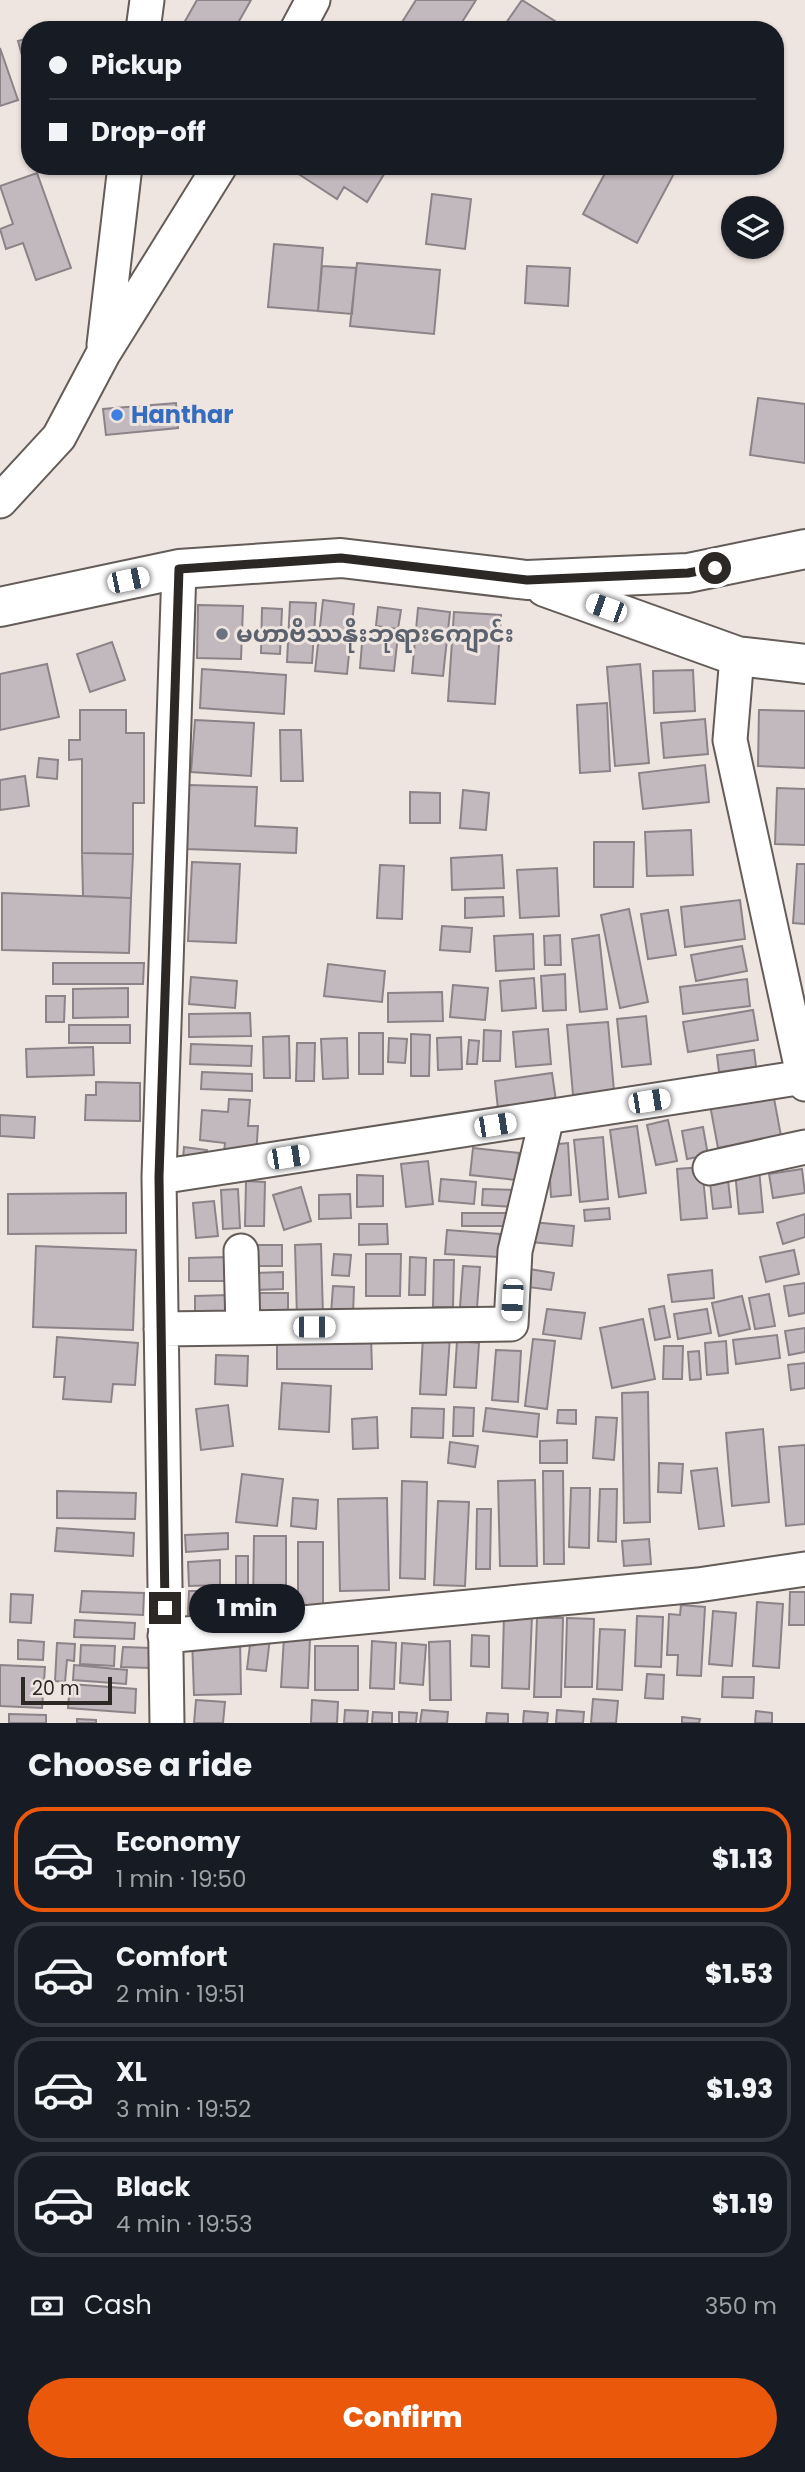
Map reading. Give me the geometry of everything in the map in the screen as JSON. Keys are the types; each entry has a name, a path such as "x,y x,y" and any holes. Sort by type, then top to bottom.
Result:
{"main road":[{"path":"0,607 179,569 341,558 527,580 688,573 805,550"},
{"path":"527,580 737,656 805,664"}],"street":[{"path":"144,21 147,0"},
{"path":"302,21 313,0"},
{"path":"103,354 124,175"},
{"path":"0,501 59,437 103,354 214,175"},
{"path":"167,1723 159,1177 179,569"},
{"path":"159,1177 547,1117 804,1081 798,1012 730,740 737,656"},
{"path":"161,1329 511,1324 515,1251 547,1117"},
{"path":"710,1168 805,1147"},
{"path":"241,1251 243,1328"},
{"path":"165,1636 698,1585 805,1569"}],"building":[{"path":"197,0 251,0 239,21 185,21"},
{"path":"416,0 476,0 463,21 403,21"},
{"path":"522,0 555,21 507,21"},
{"path":"0,48 18,100 0,106"},
{"path":"38,175 71,268 36,280 23,243 6,249 0,229 13,224 0,186"},
{"path":"300,175 384,175 367,202 344,187 337,199"},
{"path":"604,175 673,175 637,243 583,214"},
{"path":"432,194 471,199 465,249 426,244"},
{"path":"274,244 323,248 318,311 268,307"},
{"path":"357,263 440,270 434,334 350,326"},
{"path":"322,266 356,268 352,314 318,311"},
{"path":"527,266 570,268 568,306 525,303"},
{"path":"758,398 805,404 805,463 750,455"},
{"path":"176,403 178,428 106,435 103,409"},
{"path":"323,600 354,604 347,674 315,671"},
{"path":"290,602 316,603 312,663 287,662"},
{"path":"198,605 243,606 241,659 197,658"},
{"path":"378,607 401,610 398,629 376,626"},
{"path":"262,608 282,609 280,654 261,653"},
{"path":"418,608 450,612 443,676 412,673"},
{"path":"454,612 501,615 495,704 448,701"},
{"path":"363,631 398,635 394,671 360,668"},
{"path":"112,642 125,680 90,692 77,654"},
{"path":"47,664 59,717 0,730 0,674"},
{"path":"640,664 649,763 615,766 607,667"},
{"path":"202,669 286,675 284,714 200,708"},
{"path":"693,670 695,711 654,713 653,671"},
{"path":"607,703 610,771 580,773 577,705"},
{"path":"80,710 126,710 126,733 144,733 144,803 133,803 133,854 82,853 82,759 69,760 69,740 80,740"},
{"path":"759,710 805,711 805,768 758,766"},
{"path":"705,719 708,754 664,758 661,723"},
{"path":"195,720 254,723 251,776 191,772"},
{"path":"280,730 301,730 303,781 281,781"},
{"path":"39,758 58,760 57,779 37,777"},
{"path":"705,765 709,802 643,809 639,773"},
{"path":"25,776 29,806 0,810 0,780"},
{"path":"189,785 257,787 255,826 297,828 296,853 186,849"},
{"path":"777,788 805,789 805,845 775,844"},
{"path":"463,790 489,793 486,830 460,828"},
{"path":"410,792 440,793 440,823 410,823"},
{"path":"691,830 693,875 647,876 645,832"},
{"path":"594,842 634,842 633,887 594,887"},
{"path":"82,853 133,854 131,898 83,896"},
{"path":"502,855 504,888 452,890 451,858"},
{"path":"192,862 240,864 236,943 188,941"},
{"path":"797,864 805,864 805,924 793,923"},
{"path":"380,865 404,866 402,919 377,918"},
{"path":"557,868 559,916 520,918 517,870"},
{"path":"2,893 131,898 129,953 2,950"},
{"path":"503,897 504,916 465,918 465,898"},
{"path":"740,900 745,939 685,947 681,907"},
{"path":"629,909 648,1002 620,1008 601,915"},
{"path":"668,910 676,955 648,959 641,914"},
{"path":"442,926 472,928 470,952 440,950"},
{"path":"533,934 534,969 496,971 494,936"},
{"path":"560,935 561,965 545,965 544,936"},
{"path":"599,935 607,1009 580,1012 572,939"},
{"path":"742,946 747,971 696,981 691,955"},
{"path":"53,963 144,963 143,984 53,984"},
{"path":"328,964 385,971 382,1002 324,996"},
{"path":"565,974 566,1010 543,1011 541,976"},
{"path":"191,977 237,981 235,1008 189,1004"},
{"path":"534,978 536,1008 502,1011 500,981"},
{"path":"747,979 750,1006 683,1014 680,987"},
{"path":"453,985 488,988 485,1020 450,1017"},
{"path":"128,988 128,1017 73,1018 73,989"},
{"path":"442,992 443,1021 388,1022 388,993"},
{"path":"46,996 65,996 64,1022 46,1022"},
{"path":"753,1010 758,1040 688,1052 683,1022"},
{"path":"250,1013 251,1036 189,1037 189,1014"},
{"path":"646,1016 651,1064 622,1067 617,1019"},
{"path":"608,1022 614,1091 573,1095 567,1025"},
{"path":"69,1025 130,1025 130,1043 69,1043"},
{"path":"548,1029 551,1064 516,1067 513,1032"},
{"path":"484,1030 501,1031 500,1061 483,1061"},
{"path":"359,1033 383,1033 383,1074 359,1074"},
{"path":"411,1034 430,1035 429,1076 411,1076"},
{"path":"289,1036 290,1078 264,1078 263,1037"},
{"path":"461,1037 462,1069 438,1070 437,1038"},
{"path":"347,1038 348,1078 323,1079 321,1039"},
{"path":"389,1038 407,1039 405,1063 388,1062"},
{"path":"469,1040 479,1041 477,1064 467,1064"},
{"path":"297,1043 315,1043 314,1081 296,1081"},
{"path":"191,1044 252,1046 251,1066 190,1064"},
{"path":"93,1047 94,1075 27,1077 26,1049"},
{"path":"754,1050 756,1067 719,1072 717,1055"},
{"path":"202,1072 252,1074 252,1091 201,1089"},
{"path":"552,1073 556,1101 498,1109 495,1081"},
{"path":"96,1082 140,1083 140,1121 85,1120 86,1095 96,1095"},
{"path":"773,1093 781,1136 718,1148 710,1105"},
{"path":"229,1099 250,1100 248,1126 258,1126 256,1155 224,1152 225,1143 200,1140 202,1110 228,1112"},
{"path":"0,1115 35,1117 34,1138 0,1136"},
{"path":"668,1120 677,1161 656,1165 647,1125"},
{"path":"637,1126 646,1193 619,1197 610,1130"},
{"path":"703,1127 708,1155 687,1159 682,1131"},
{"path":"603,1137 608,1199 580,1202 574,1140"},
{"path":"568,1143 571,1195 551,1197 548,1145"},
{"path":"184,1147 207,1150 206,1161 183,1159"},
{"path":"473,1148 519,1153 516,1180 470,1175"},
{"path":"428,1161 433,1204 406,1207 401,1164"},
{"path":"702,1167 707,1218 681,1220 677,1169"},
{"path":"759,1169 763,1212 739,1214 735,1171"},
{"path":"802,1169 805,1193 773,1198 769,1174"},
{"path":"357,1175 383,1176 383,1206 357,1207"},
{"path":"441,1179 476,1182 474,1204 439,1201"},
{"path":"728,1180 731,1207 713,1209 710,1182"},
{"path":"246,1181 265,1182 264,1226 245,1226"},
{"path":"301,1187 311,1221 284,1230 273,1195"},
{"path":"238,1189 240,1228 223,1229 221,1190"},
{"path":"483,1189 516,1190 515,1207 482,1205"},
{"path":"126,1193 126,1233 8,1234 8,1194"},
{"path":"350,1194 351,1218 319,1219 319,1195"},
{"path":"214,1201 218,1236 196,1238 193,1203"},
{"path":"609,1208 610,1219 585,1221 584,1210"},
{"path":"462,1213 508,1213 508,1226 462,1226"},
{"path":"805,1214 805,1237 783,1244 777,1223"},
{"path":"532,1222 574,1226 572,1246 531,1242"},
{"path":"359,1224 387,1224 388,1244 359,1245"},
{"path":"447,1230 500,1234 499,1257 445,1254"},
{"path":"321,1244 323,1317 297,1318 295,1245"},
{"path":"250,1245 282,1245 282,1266 250,1266"},
{"path":"36,1246 136,1250 133,1330 33,1327"},
{"path":"794,1250 799,1274 766,1282 760,1257"},
{"path":"334,1254 351,1255 349,1276 332,1275"},
{"path":"366,1254 401,1254 400,1296 366,1296"},
{"path":"228,1257 228,1281 189,1281 189,1258"},
{"path":"410,1257 426,1258 425,1295 409,1295"},
{"path":"434,1260 454,1260 453,1307 433,1307"},
{"path":"463,1266 480,1267 477,1308 460,1307"},
{"path":"523,1268 554,1273 551,1290 520,1286"},
{"path":"712,1270 714,1298 672,1302 668,1275"},
{"path":"283,1272 283,1289 252,1290 252,1273"},
{"path":"805,1283 805,1313 789,1316 784,1286"},
{"path":"333,1286 354,1287 353,1315 331,1314"},
{"path":"255,1293 288,1293 288,1314 255,1314"},
{"path":"769,1294 775,1326 755,1329 749,1298"},
{"path":"229,1295 229,1316 195,1316 195,1296"},
{"path":"742,1296 750,1329 719,1336 712,1303"},
{"path":"664,1306 670,1337 655,1340 649,1309"},
{"path":"547,1309 585,1313 581,1339 543,1334"},
{"path":"707,1309 711,1333 678,1339 674,1314"},
{"path":"643,1319 655,1379 612,1388 600,1328"},
{"path":"805,1328 805,1352 789,1355 785,1331"},
{"path":"423,1335 450,1336 446,1395 420,1394"},
{"path":"777,1335 780,1358 736,1364 733,1340"},
{"path":"277,1336 371,1336 372,1369 277,1369"},
{"path":"57,1337 138,1343 135,1385 113,1384 111,1402 63,1399 65,1377 54,1377"},
{"path":"533,1339 555,1341 547,1409 525,1406"},
{"path":"457,1341 479,1343 476,1388 454,1387"},
{"path":"726,1341 728,1373 707,1375 705,1343"},
{"path":"664,1346 683,1346 682,1379 663,1379"},
{"path":"496,1350 521,1351 518,1402 492,1400"},
{"path":"699,1351 701,1379 690,1380 688,1352"},
{"path":"216,1355 248,1356 247,1386 215,1384"},
{"path":"805,1363 805,1388 791,1390 788,1365"},
{"path":"282,1383 331,1386 329,1432 279,1429"},
{"path":"648,1392 650,1522 624,1523 622,1393"},
{"path":"228,1405 233,1446 201,1450 196,1409"},
{"path":"454,1407 474,1408 473,1436 453,1436"},
{"path":"412,1408 444,1409 443,1438 411,1437"},
{"path":"486,1408 539,1414 537,1437 483,1431"},
{"path":"558,1410 576,1410 576,1424 557,1423"},
{"path":"377,1417 378,1448 353,1449 352,1419"},
{"path":"596,1417 617,1418 614,1460 593,1458"},
{"path":"763,1429 769,1502 732,1506 726,1433"},
{"path":"567,1440 567,1463 540,1463 540,1441"},
{"path":"450,1442 478,1446 475,1467 448,1463"},
{"path":"805,1445 805,1524 786,1526 779,1447"},
{"path":"659,1463 683,1464 681,1493 658,1492"},
{"path":"717,1468 724,1526 699,1529 691,1471"},
{"path":"543,1471 563,1471 564,1564 544,1564"},
{"path":"242,1474 283,1479 277,1526 236,1522"},
{"path":"535,1480 537,1566 500,1566 498,1481"},
{"path":"402,1481 427,1482 425,1579 400,1578"},
{"path":"571,1488 590,1488 589,1548 569,1547"},
{"path":"600,1489 617,1489 616,1542 598,1541"},
{"path":"57,1491 136,1493 135,1519 57,1518"},
{"path":"293,1498 318,1500 316,1529 291,1526"},
{"path":"387,1498 389,1590 340,1591 338,1499"},
{"path":"438,1501 469,1502 465,1586 434,1585"},
{"path":"477,1509 491,1509 490,1569 476,1569"},
{"path":"57,1528 134,1533 133,1556 55,1551"},
{"path":"228,1533 228,1549 186,1552 185,1535"},
{"path":"254,1536 286,1536 286,1603 253,1603"},
{"path":"649,1539 651,1564 624,1566 622,1541"},
{"path":"298,1542 323,1542 323,1609 298,1609"},
{"path":"236,1556 248,1556 248,1610 236,1609"},
{"path":"220,1560 220,1585 189,1586 188,1562"},
{"path":"82,1591 144,1593 143,1615 80,1612"},
{"path":"189,1591 212,1591 212,1614 188,1614"},
{"path":"790,1592 805,1592 805,1625 789,1625"},
{"path":"11,1594 33,1595 31,1623 10,1622"},
{"path":"757,1602 783,1604 779,1668 753,1666"},
{"path":"681,1605 705,1607 701,1676 677,1675 678,1655 667,1655 669,1614 680,1615"},
{"path":"713,1611 736,1613 732,1666 709,1664"},
{"path":"504,1615 532,1616 529,1689 502,1688"},
{"path":"637,1616 663,1617 661,1667 635,1666"},
{"path":"537,1618 563,1618 561,1697 534,1697"},
{"path":"567,1618 594,1619 592,1687 565,1687"},
{"path":"75,1620 135,1623 134,1639 74,1637"},
{"path":"600,1629 625,1630 622,1690 597,1689"},
{"path":"472,1635 489,1636 489,1667 471,1666"},
{"path":"251,1636 270,1638 266,1671 247,1669"},
{"path":"284,1637 310,1638 308,1688 281,1687"},
{"path":"240,1638 241,1694 194,1695 192,1639"},
{"path":"18,1640 44,1642 43,1660 18,1659"},
{"path":"372,1641 396,1643 394,1689 370,1688"},
{"path":"450,1641 451,1700 430,1700 429,1642"},
{"path":"57,1643 75,1644 74,1661 67,1660 65,1682 55,1681"},
{"path":"402,1643 426,1645 423,1685 400,1683"},
{"path":"81,1645 115,1646 114,1666 80,1664"},
{"path":"315,1646 358,1646 358,1690 315,1690"},
{"path":"123,1647 151,1648 150,1668 121,1667"},
{"path":"0,1665 45,1667 42,1708 0,1706"},
{"path":"74,1665 127,1670 126,1684 73,1680"},
{"path":"647,1674 664,1675 663,1699 645,1698"},
{"path":"723,1677 754,1677 753,1698 722,1697"},
{"path":"70,1684 136,1689 135,1713 68,1708"},
{"path":"593,1699 618,1701 616,1723 591,1723"},
{"path":"196,1700 225,1702 223,1723 194,1723"},
{"path":"312,1700 338,1702 337,1723 311,1723"},
{"path":"345,1710 368,1711 367,1723 344,1723"},
{"path":"422,1710 448,1712 447,1723 420,1723"},
{"path":"557,1710 584,1712 583,1723 556,1723"},
{"path":"524,1711 548,1713 547,1723 523,1723"},
{"path":"756,1711 772,1713 772,1723 755,1723"},
{"path":"373,1712 392,1713 392,1723 372,1723"},
{"path":"399,1712 417,1713 416,1723 399,1723"},
{"path":"487,1713 508,1714 508,1723 486,1723"},
{"path":"9,1714 46,1715 46,1723 9,1723"},
{"path":"682,1717 700,1719 699,1723 682,1723"},
{"path":"77,1719 96,1720 96,1723 77,1723"}],"place":[{"name":"Hanthar","path":"117,415"},
{"name":"မဟာဗိဿနိုးဘုရားကျောင်း","path":"222,634"}],"route":[{"path":"165,1608 159,1177 179,569 341,558 527,580 688,573 715,568"}]}
